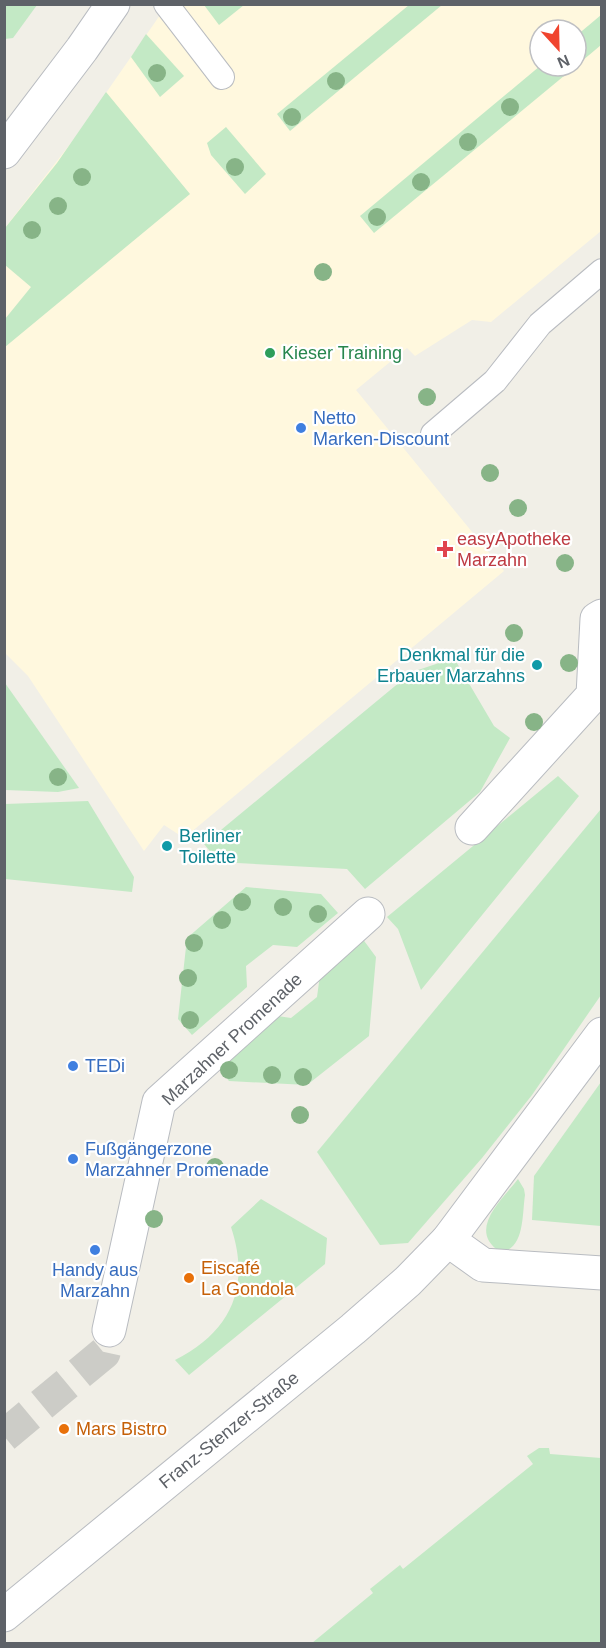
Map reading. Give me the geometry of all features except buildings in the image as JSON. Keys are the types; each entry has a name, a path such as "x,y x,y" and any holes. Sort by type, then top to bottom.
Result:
{"street":[{"path":"4,152 82,49 112,4"},
{"path":"472,828 593,695 597,619 602,616"},
{"name":"Marzahner Promenade","path":"109,1330 159,1102 368,914"},
{"name":"Franz-Stenzer-Straße","path":"4,1615 353,1329 408,1281 448,1240 602,1034"},
{"path":"448,1240 483,1266 602,1273"}],"lane":[{"path":"166,4 222,77"},
{"path":"433,434 495,381 540,324 602,271"}],"shaded area":[{"path":"167,5 601,5 601,231 491,322 472,320 415,356 407,348 356,390 504,571 184,838 164,825 144,851 28,676 5,653 4,229 74,139"}],"green space":[{"path":"5,4 37,5 13,38 5,39"},
{"path":"204,5 244,5 219,25"},
{"path":"409,5 442,5 290,131 277,114"},
{"path":"601,15 601,45 588,56 588,26"},
{"path":"146,34 184,76 160,97 131,57"},
{"path":"528,76 528,78 561,78 374,233 360,216"},
{"path":"106,92 190,194 5,347 5,319 31,287 5,265 5,228 57,163"},
{"path":"226,127 266,174 245,194 211,155 207,143"},
{"path":"454,658 494,726 510,738 480,792 365,889 347,869 219,862 204,844 412,672"},
{"path":"5,683 79,788 58,792 5,790"},
{"path":"558,776 579,796 421,990 398,929 387,917"},
{"path":"88,801 134,877 132,892 5,879 5,804"},
{"path":"601,809 601,995 532,1095 482,1158 408,1243 380,1245 317,1152"},
{"path":"246,887 321,894 338,913 297,947 273,945 246,966 247,987 192,1035 178,1019 187,938"},
{"path":"362,938 376,957 369,1036 307,1085 229,1081 214,1062 271,1015 291,1018 317,997 320,975"},
{"path":"601,1082 601,1226 532,1220 534,1176"},
{"path":"518,1179 525,1195 521,1230 514,1245 500,1252 486,1234 487,1225 496,1206"},
{"path":"261,1199 327,1238 325,1264 189,1375 175,1360 210,1336 223,1321 237,1288 239,1269 231,1227"},
{"path":"539,1448 549,1448 550,1454 601,1458 601,1643 312,1643 373,1593 370,1589 400,1565 403,1569 533,1464 527,1456"}],"tunnel":[{"path":"4,1436 104,1353 109,1330"}],"place":[{"name":"Kieser Training","path":"270,353"},
{"name":"Netto Marken-Discount","path":"301,428"},
{"name":"easyApotheke Marzahn","path":"445,549"},
{"name":"Denkmal für die Erbauer Marzahns","path":"537,665"},
{"name":"Berliner Toilette","path":"167,846"},
{"name":"TEDi","path":"73,1066"},
{"name":"Fußgängerzone Marzahner Promenade","path":"73,1159"},
{"name":"Handy aus Marzahn","path":"95,1250"},
{"name":"Eiscafé La Gondola","path":"189,1278"},
{"name":"Mars Bistro","path":"64,1429"}]}
